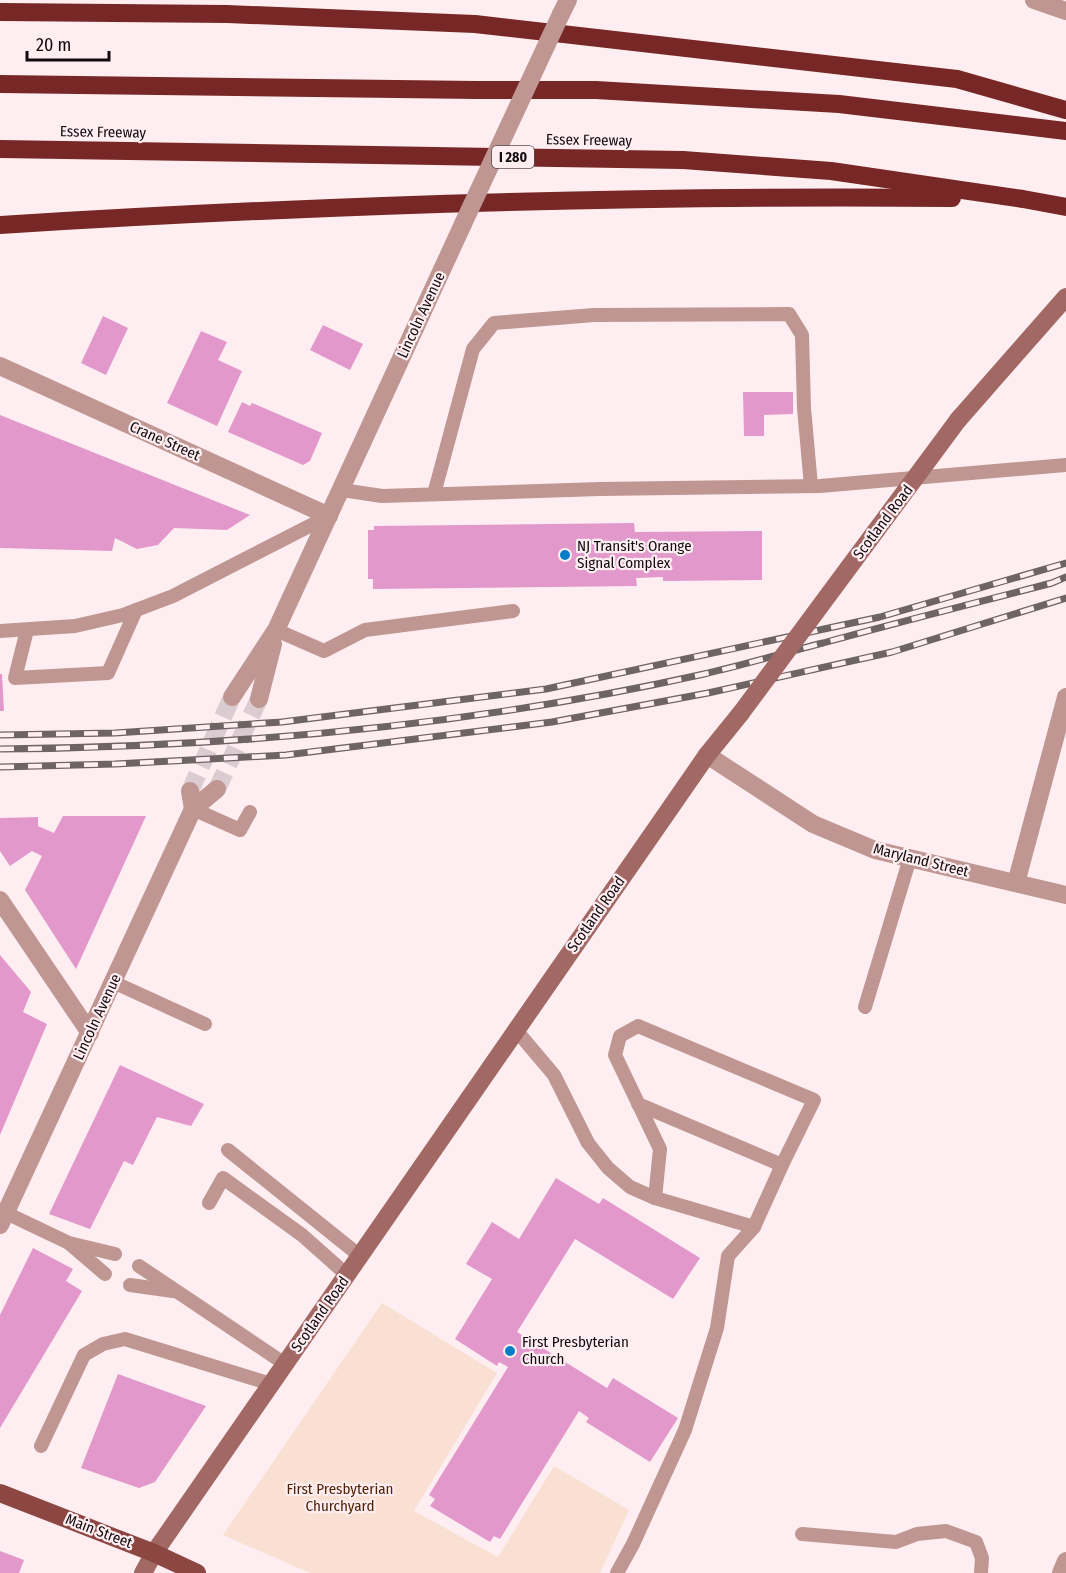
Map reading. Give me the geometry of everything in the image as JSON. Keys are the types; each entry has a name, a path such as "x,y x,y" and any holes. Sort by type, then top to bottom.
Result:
{"highway":[{"path":"0,12 227,14 475,24 957,79 1066,110"},
{"path":"0,84 596,90 839,104 1066,131"},
{"name":"Essex Freeway","path":"0,149 683,160 831,171 1066,207"},
{"path":"0,225 203,212 621,199 822,197 1023,199"}],"main road":[{"name":"Scotland Road","path":"143,1573 154,1553 707,755 741,713 958,420 1066,297"},
{"name":"Main Street","path":"0,1492 154,1553 197,1573"}],"street":[{"path":"1034,0 1066,11"},
{"name":"Lincoln Avenue","path":"232,698 276,630 565,7"},
{"name":"Crane Street","path":"0,366 329,516"},
{"name":"Lincoln Avenue","path":"259,699 276,630"},
{"path":"1016,882 1066,697"},
{"name":"Maryland Street","path":"707,755 813,824 875,850 1066,895"},
{"name":"Lincoln Avenue","path":"3,1219 193,809 217,789"},
{"path":"190,791 193,809"},
{"path":"0,900 90,1033"},
{"path":"1061,1573 1066,1561"}],"lane":[{"path":"434,495 473,349 494,323 594,315 789,314 802,335 804,408 811,486"},
{"path":"342,490 382,496 600,489 811,486 1066,465"},
{"path":"0,631 75,626 123,615 173,596 329,516"},
{"path":"27,630 15,678 108,673 136,610"},
{"path":"276,630 324,651 366,630 513,611"},
{"path":"193,809 240,830 249,812"},
{"path":"865,1007 910,858"},
{"path":"113,982 206,1024"},
{"path":"617,1573 633,1544 686,1430 717,1328 728,1256 754,1227 814,1100 638,1026 620,1036 615,1055 660,1149 655,1198"},
{"path":"516,1030 554,1075 588,1143 608,1168 630,1187 655,1198 754,1227"},
{"path":"638,1104 782,1164"},
{"path":"228,1150 360,1256"},
{"path":"209,1203 223,1178 302,1235 347,1275"},
{"path":"3,1219 69,1243 115,1254"},
{"path":"69,1243 105,1274"},
{"path":"139,1266 285,1364"},
{"path":"130,1285 175,1291"},
{"path":"42,1446 84,1355 103,1344 125,1339 271,1384"},
{"path":"802,1534 896,1542 917,1534 946,1531 976,1542 982,1558 981,1573"}],"green space":[{"name":"First Presbyterian Churchyard","path":"382,1303 497,1373 414,1511 498,1557 554,1466 629,1510 600,1573 310,1573 223,1535"}],"building":[{"path":"103,316 128,328 106,375 81,363"},
{"path":"323,325 363,344 350,370 310,350"},
{"path":"201,331 227,342 218,360 242,371 217,426 167,403"},
{"path":"743,392 793,392 793,414 764,415 764,436 744,436"},
{"path":"242,402 250,406 252,403 322,433 310,461 303,465 228,432"},
{"path":"0,415 250,515 227,530 174,528 158,545 137,549 115,538 112,551 0,548"},
{"name":"NJ Transit's Orange Signal Complex","path":"634,523 635,532 762,531 762,580 663,581 663,577 636,578 637,586 373,589 373,579 368,579 368,530 374,530 374,526"},
{"path":"0,674 2,674 4,711 0,711"},
{"path":"63,816 146,816 76,969 25,890 42,856 32,851 10,866 0,851 0,818 38,817 38,826 54,833"},
{"path":"0,955 31,992 23,1012 47,1024 0,1135"},
{"path":"120,1065 204,1104 191,1126 157,1117 133,1165 124,1161 90,1229 49,1214"},
{"name":"First Presbyterian Church","path":"556,1178 599,1204 603,1198 700,1258 673,1299 575,1239 517,1332 607,1388 613,1378 678,1418 650,1462 586,1422 589,1418 579,1411 500,1539 494,1536 490,1542 430,1506 435,1499 429,1495 508,1367 499,1362 497,1366 455,1339 492,1279 466,1264 492,1222 519,1239"},
{"path":"33,1248 73,1269 66,1281 82,1291 0,1428 0,1315"},
{"path":"118,1374 206,1406 155,1482 139,1488 81,1468"},
{"path":"0,1551 24,1560 19,1573 0,1573"}],"tunnel":[{"path":"190,791 232,697"},
{"path":"217,789 259,699"}],"railway":[{"path":"0,735 115,733 282,722 546,689 880,617 1066,563"},
{"path":"0,749 177,744 265,738 442,720 530,707 618,692 719,670 1052,583 1066,577"},
{"path":"0,767 115,764 286,755 552,722 708,693 892,652 1066,598"}],"place":[{"name":"NJ Transit's Orange Signal Complex","path":"565,555"},
{"name":"First Presbyterian Church","path":"510,1351"}]}
